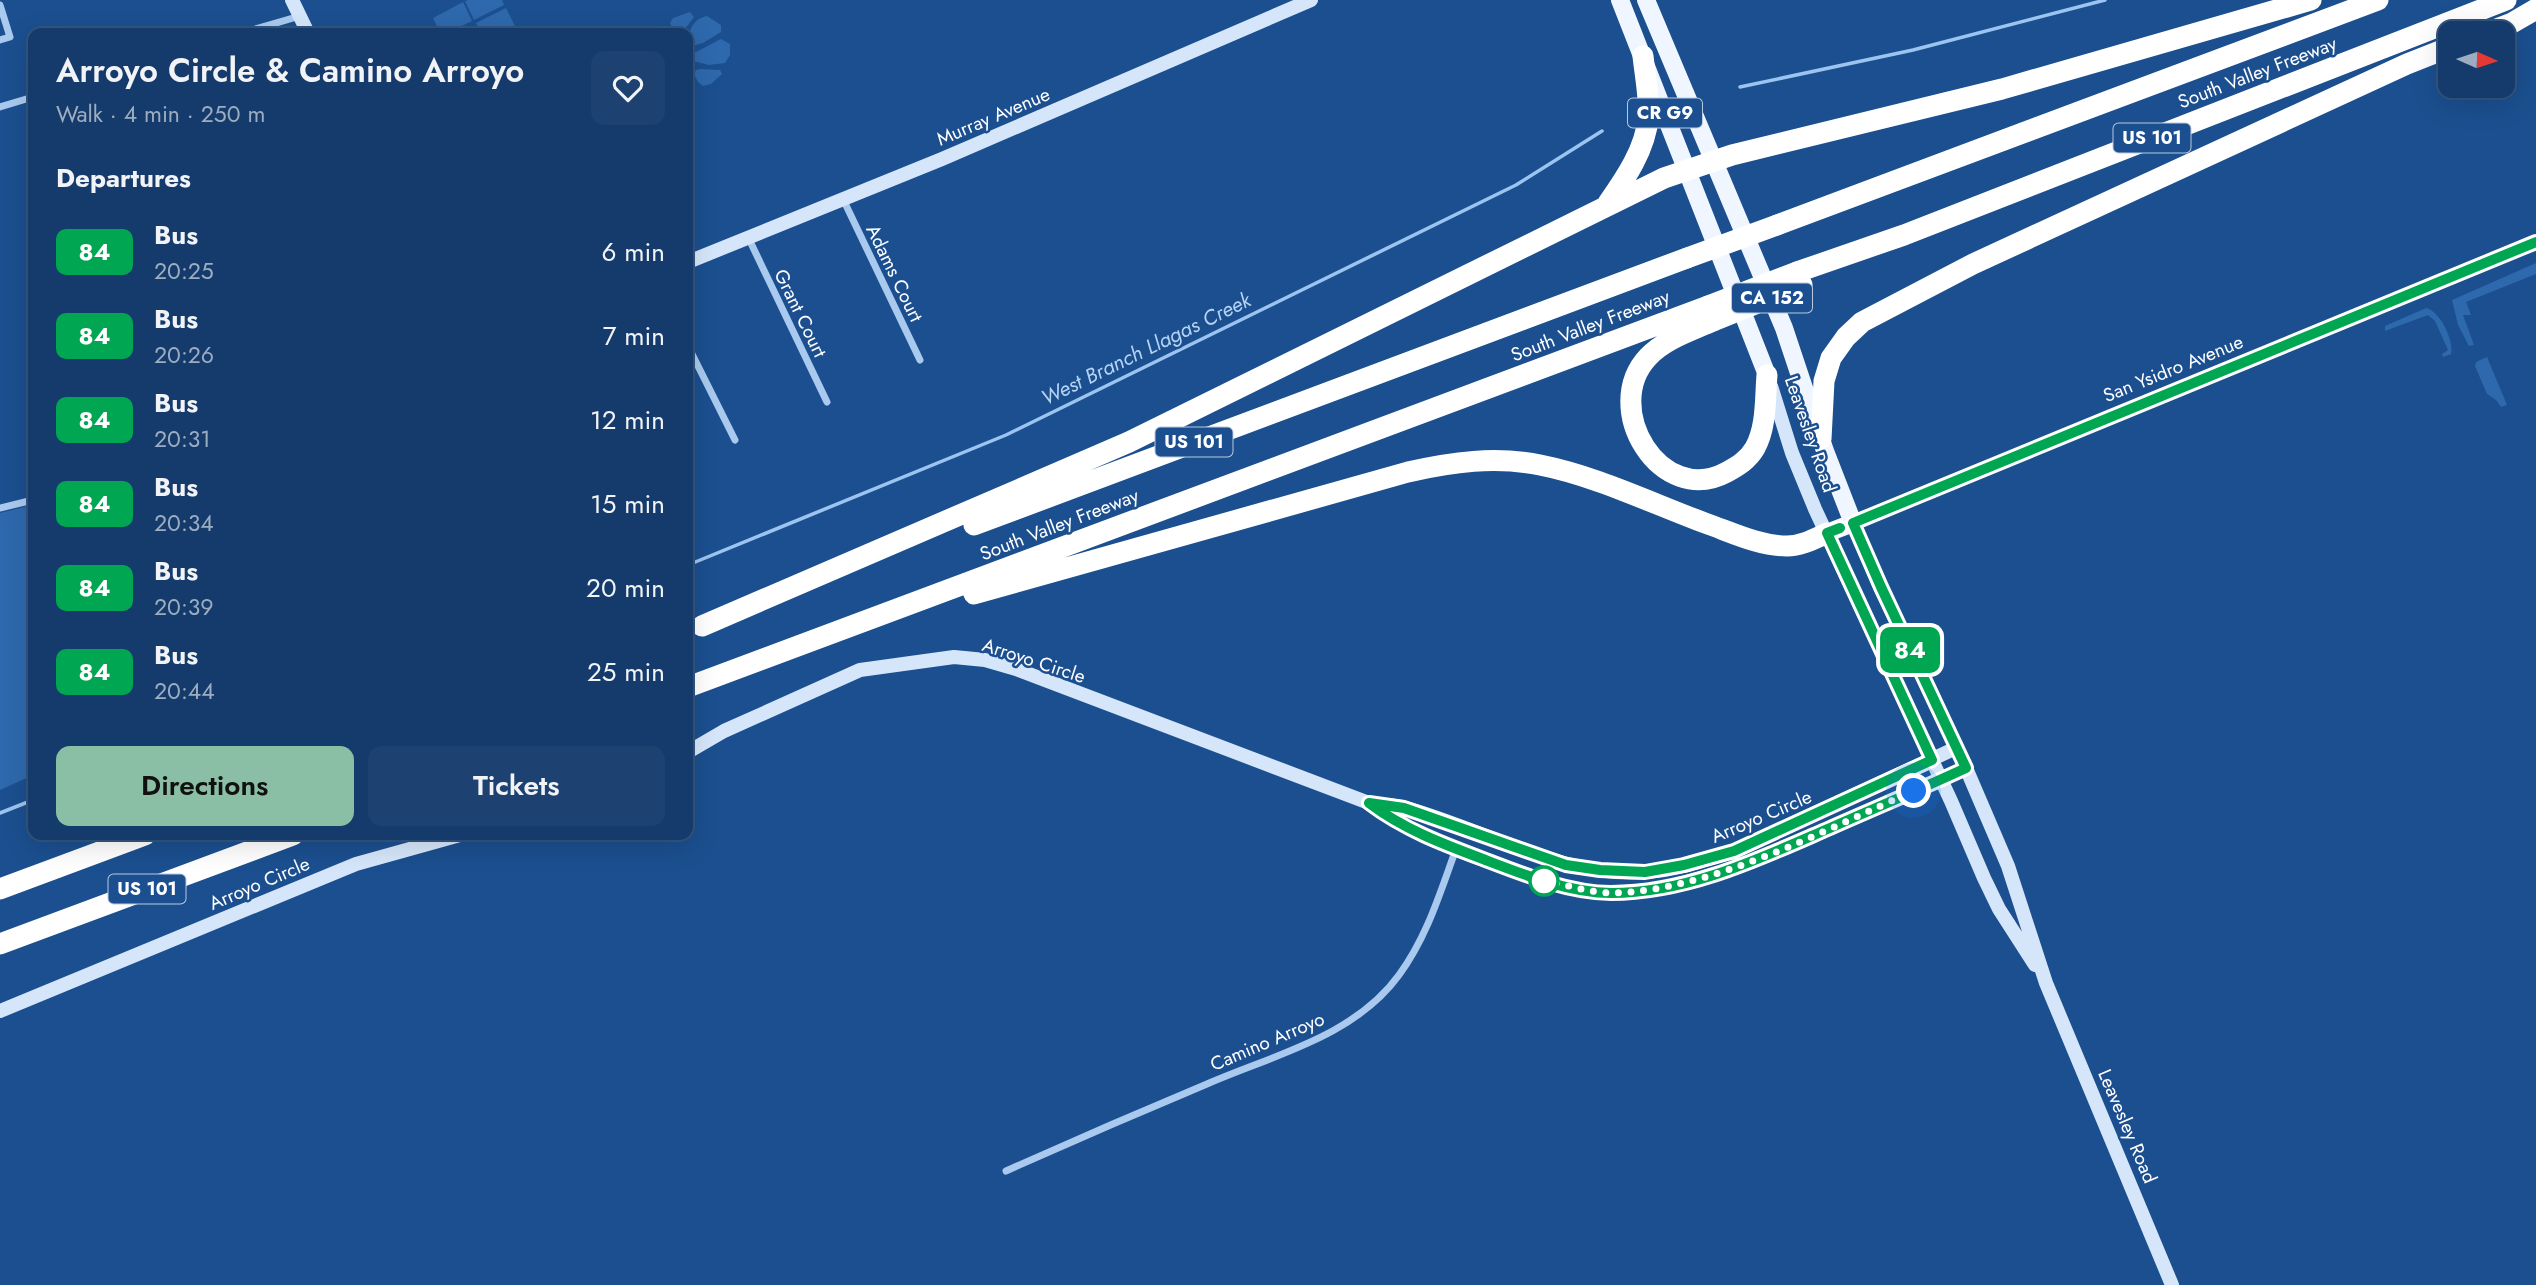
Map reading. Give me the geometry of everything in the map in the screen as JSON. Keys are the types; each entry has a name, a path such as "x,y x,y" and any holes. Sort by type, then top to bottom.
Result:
{"highway":[{"path":"695,629 1109,452 1659,180 1715,160 2002,89 2311,0"},
{"name":"South Valley Freeway","path":"695,629 2378,0"},
{"name":"South Valley Freeway","path":"693,685 1710,313 1904,234 2506,0"},
{"path":"2515,21 2536,9"},
{"path":"1821,439 1824,381 1831,358 1846,337 1862,323 1973,264 2438,52"},
{"path":"1604,207 1622,183 1640,149 1646,127 1648,118 1643,56"},
{"path":"1710,313 1647,358 1634,378 1630,402 1636,432 1646,451 1661,467 1681,477 1701,479 1721,475 1743,463 1755,448 1764,421 1767,374"},
{"path":"920,601 970,595 1408,471 1475,460 1518,461 1559,469 1740,536 1772,544 1802,544 1827,533"},
{"name":"US 101","path":"0,889 132,840"},
{"name":"US 101","path":"0,944 280,840"}],"main road":[{"name":"Leavesley Road","path":"1620,0 1767,374"},
{"name":"Leavesley Road","path":"1646,0 1788,339 1821,439 1853,523"},
{"name":"San Ysidro Avenue","path":"1827,533 1853,523"}],"street":[{"path":"292,0 306,28"},
{"name":"Murray Avenue","path":"693,260 942,159 1311,0"},
{"path":"0,5 10,37 0,40"},
{"path":"259,28 300,16"},
{"path":"0,107 28,99"},
{"name":"Adams Court","path":"843,199 920,360"},
{"name":"Grant Court","path":"748,237 827,402"},
{"name":"San Ysidro Avenue","path":"1853,523 2536,242"},
{"path":"693,356 735,440"},
{"name":"Leavesley Road","path":"1767,374 1796,464 1999,909 2046,983"},
{"path":"0,508 28,501"},
{"name":"Leavesley Road","path":"1853,523 2008,866 2046,983 2172,1285"},
{"name":"Arroyo Circle","path":"693,749 724,731 860,670 954,657 985,660 1016,669 1369,803 1404,808 1566,865 1645,872 1701,861 1734,851 1956,748"},
{"name":"Arroyo Circle","path":"1369,803 1392,821 1538,880 1611,893 1650,890 1708,877 1776,851 1966,768"},
{"name":"Arroyo Circle","path":"0,1011 356,863 441,840"},
{"name":"Camino Arroyo","path":"1006,1171 1225,1076 1307,1044 1334,1031 1376,1001 1399,976 1429,925 1456,849"}],"shaded area":[{"path":"502,0 504,5 474,20 465,1"},
{"path":"463,2 472,21 457,28 438,28 433,18"},
{"path":"506,8 515,26 478,28 476,23"},
{"path":"690,12 694,17 686,28 672,28 670,23 673,18"},
{"path":"707,16 721,25 721,32 693,46 692,28 697,20"},
{"path":"721,39 730,44 730,55 725,63 709,65 693,61 694,53"},
{"path":"700,69 720,70 722,74 711,84 703,86 694,74"},
{"path":"2536,263 2536,274 2466,302 2471,315 2463,315 2474,345 2469,346 2458,325 2452,300"},
{"path":"2426,308 2436,314 2445,327 2451,354 2443,357 2442,354 2448,350 2435,321 2428,315 2385,331 2385,326"},
{"path":"2487,357 2507,405 2501,407 2487,394 2475,366 2476,362"},
{"path":"28,506 28,777 0,790 0,513"}],"waterway":[{"name":"West Branch Llagas Creek","path":"1740,87 1913,50 2105,0"},
{"name":"West Branch Llagas Creek","path":"693,563 1006,435 1516,185 1602,131"},
{"name":"West Branch Llagas Creek","path":"0,813 28,802"}],"bus line":[{"name":"84","path":"1840,528 1827,533 1932,760 1734,851 1668,869 1645,872 1566,865 1404,808 1369,803 1392,821 1538,880 1611,893 1650,890 1708,877 1776,851 1966,768 1853,523 2536,242"}],"route":[{"path":"1544,881 1611,893 1673,886 1708,877 1776,851 1914,791"}]}
